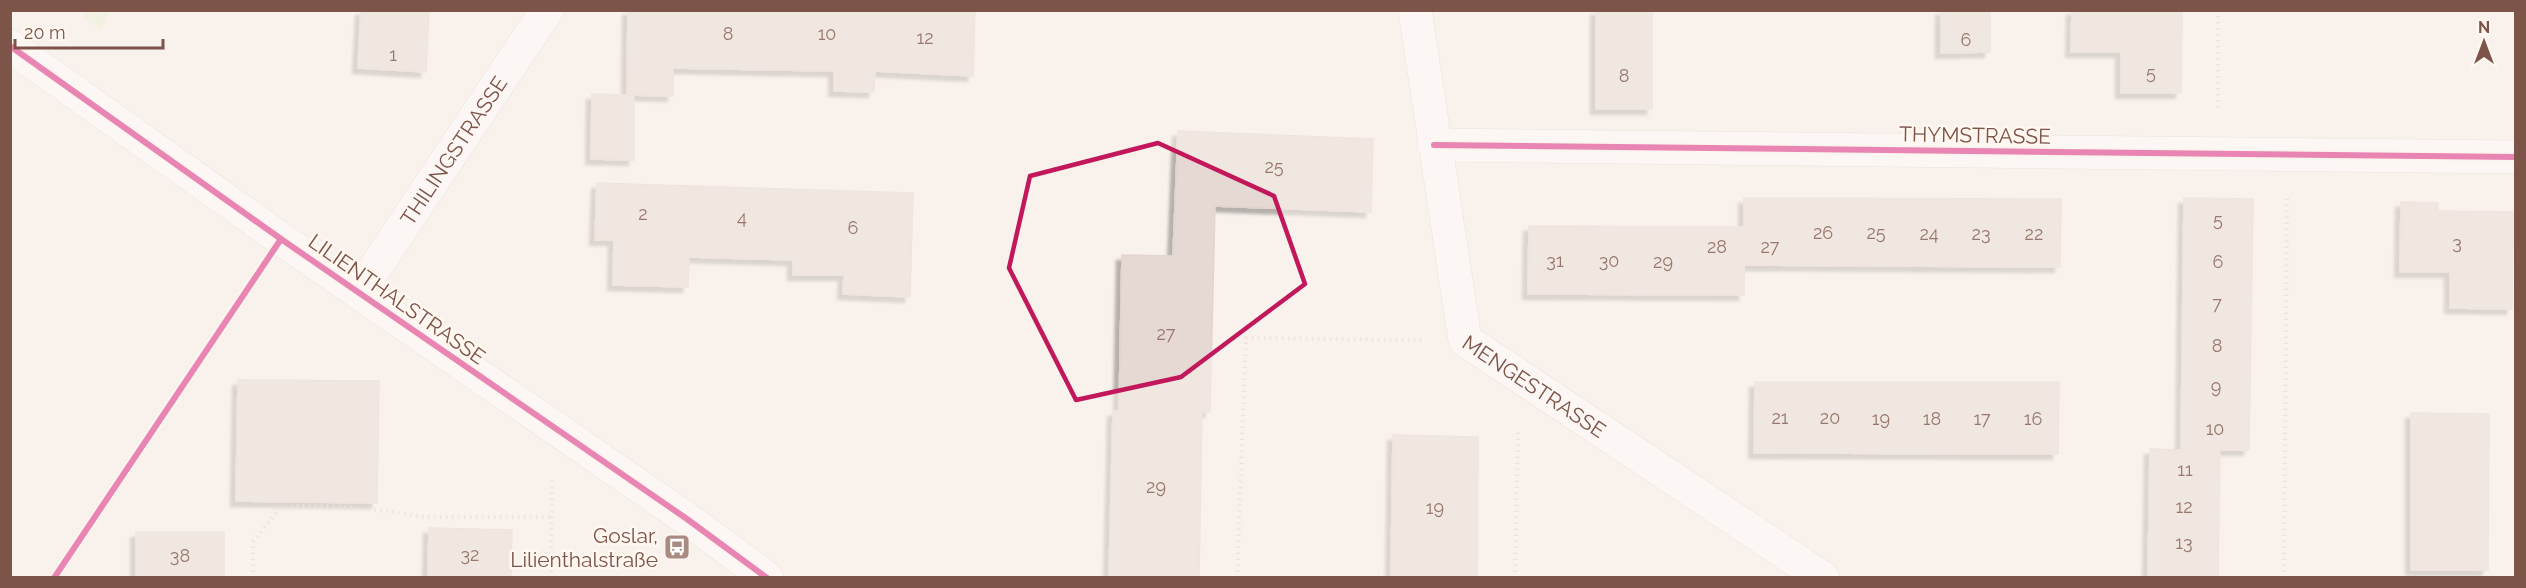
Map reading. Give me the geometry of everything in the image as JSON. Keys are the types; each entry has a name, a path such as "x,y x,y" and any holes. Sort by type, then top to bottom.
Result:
{"street":[{"name":"THILINGSTRASSE","path":"359,292 547,10"},
{"name":"MENGESTRASSE","path":"1415,10 1465,340 1823,578"},
{"name":"LILIENTHALSTRASSE","path":"10,46 767,578"},
{"name":"THYMSTRASSE","path":"1434,145 2516,157"}],"path":[{"path":"2218,10 2218,154"},
{"path":"2284,578 2287,155"},
{"path":"1237,578 1246,338 1465,340"},
{"path":"1515,578 1519,376"},
{"path":"551,578 553,426"},
{"path":"253,578 253,542 279,509 310,505 390,511 421,518 552,518"}],"highlighted area":[{"path":"1158,143 1274,196 1305,284 1181,377 1076,400 1009,268 1030,176"}],"green space":[{"path":"88,11 110,11 101,30 83,17"}],"building":[{"path":"361,10 429,10 426,72 358,68"},
{"path":"628,10 975,10 973,76 875,71 874,92 834,91 834,71 673,68 673,96 627,95"},
{"path":"1596,10 1652,10 1652,109 1596,109"},
{"path":"1941,10 1990,10 1990,52 1941,53"},
{"path":"2072,10 2182,10 2181,93 2121,93 2121,52 2071,52"},
{"path":"592,94 634,95 634,160 591,159"},
{"path":"1178,131 1373,139 1371,212 1215,206 1210,412 1202,412 1199,578 1109,578 1113,411 1119,411 1122,255 1173,256"},
{"path":"597,183 913,193 910,297 843,294 844,275 793,275 793,260 689,257 688,287 613,285 614,240 595,240"},
{"path":"1744,198 2061,199 2060,267 1744,265 1744,295 1528,294 1529,226 1744,227"},
{"path":"2184,198 2253,199 2249,450 2220,450 2218,578 2148,578 2150,449 2181,450"},
{"path":"2401,202 2438,203 2438,211 2513,212 2512,309 2450,308 2450,272 2400,272"},
{"path":"238,380 379,381 377,503 236,501"},
{"path":"1755,382 2059,382 2058,454 1754,453"},
{"path":"2411,413 2489,414 2488,570 2411,570"},
{"path":"1393,435 1478,437 1477,578 1391,578"},
{"path":"429,528 512,530 511,578 428,578"},
{"path":"136,532 224,532 224,578 136,578"}],"cycle path":[{"path":"10,46 281,239 687,519 767,578"},
{"path":"1434,145 2516,157"},
{"path":"54,578 281,239"}],"place":[{"name":"Goslar, Lilienthalstraße","path":"677,547"}]}
